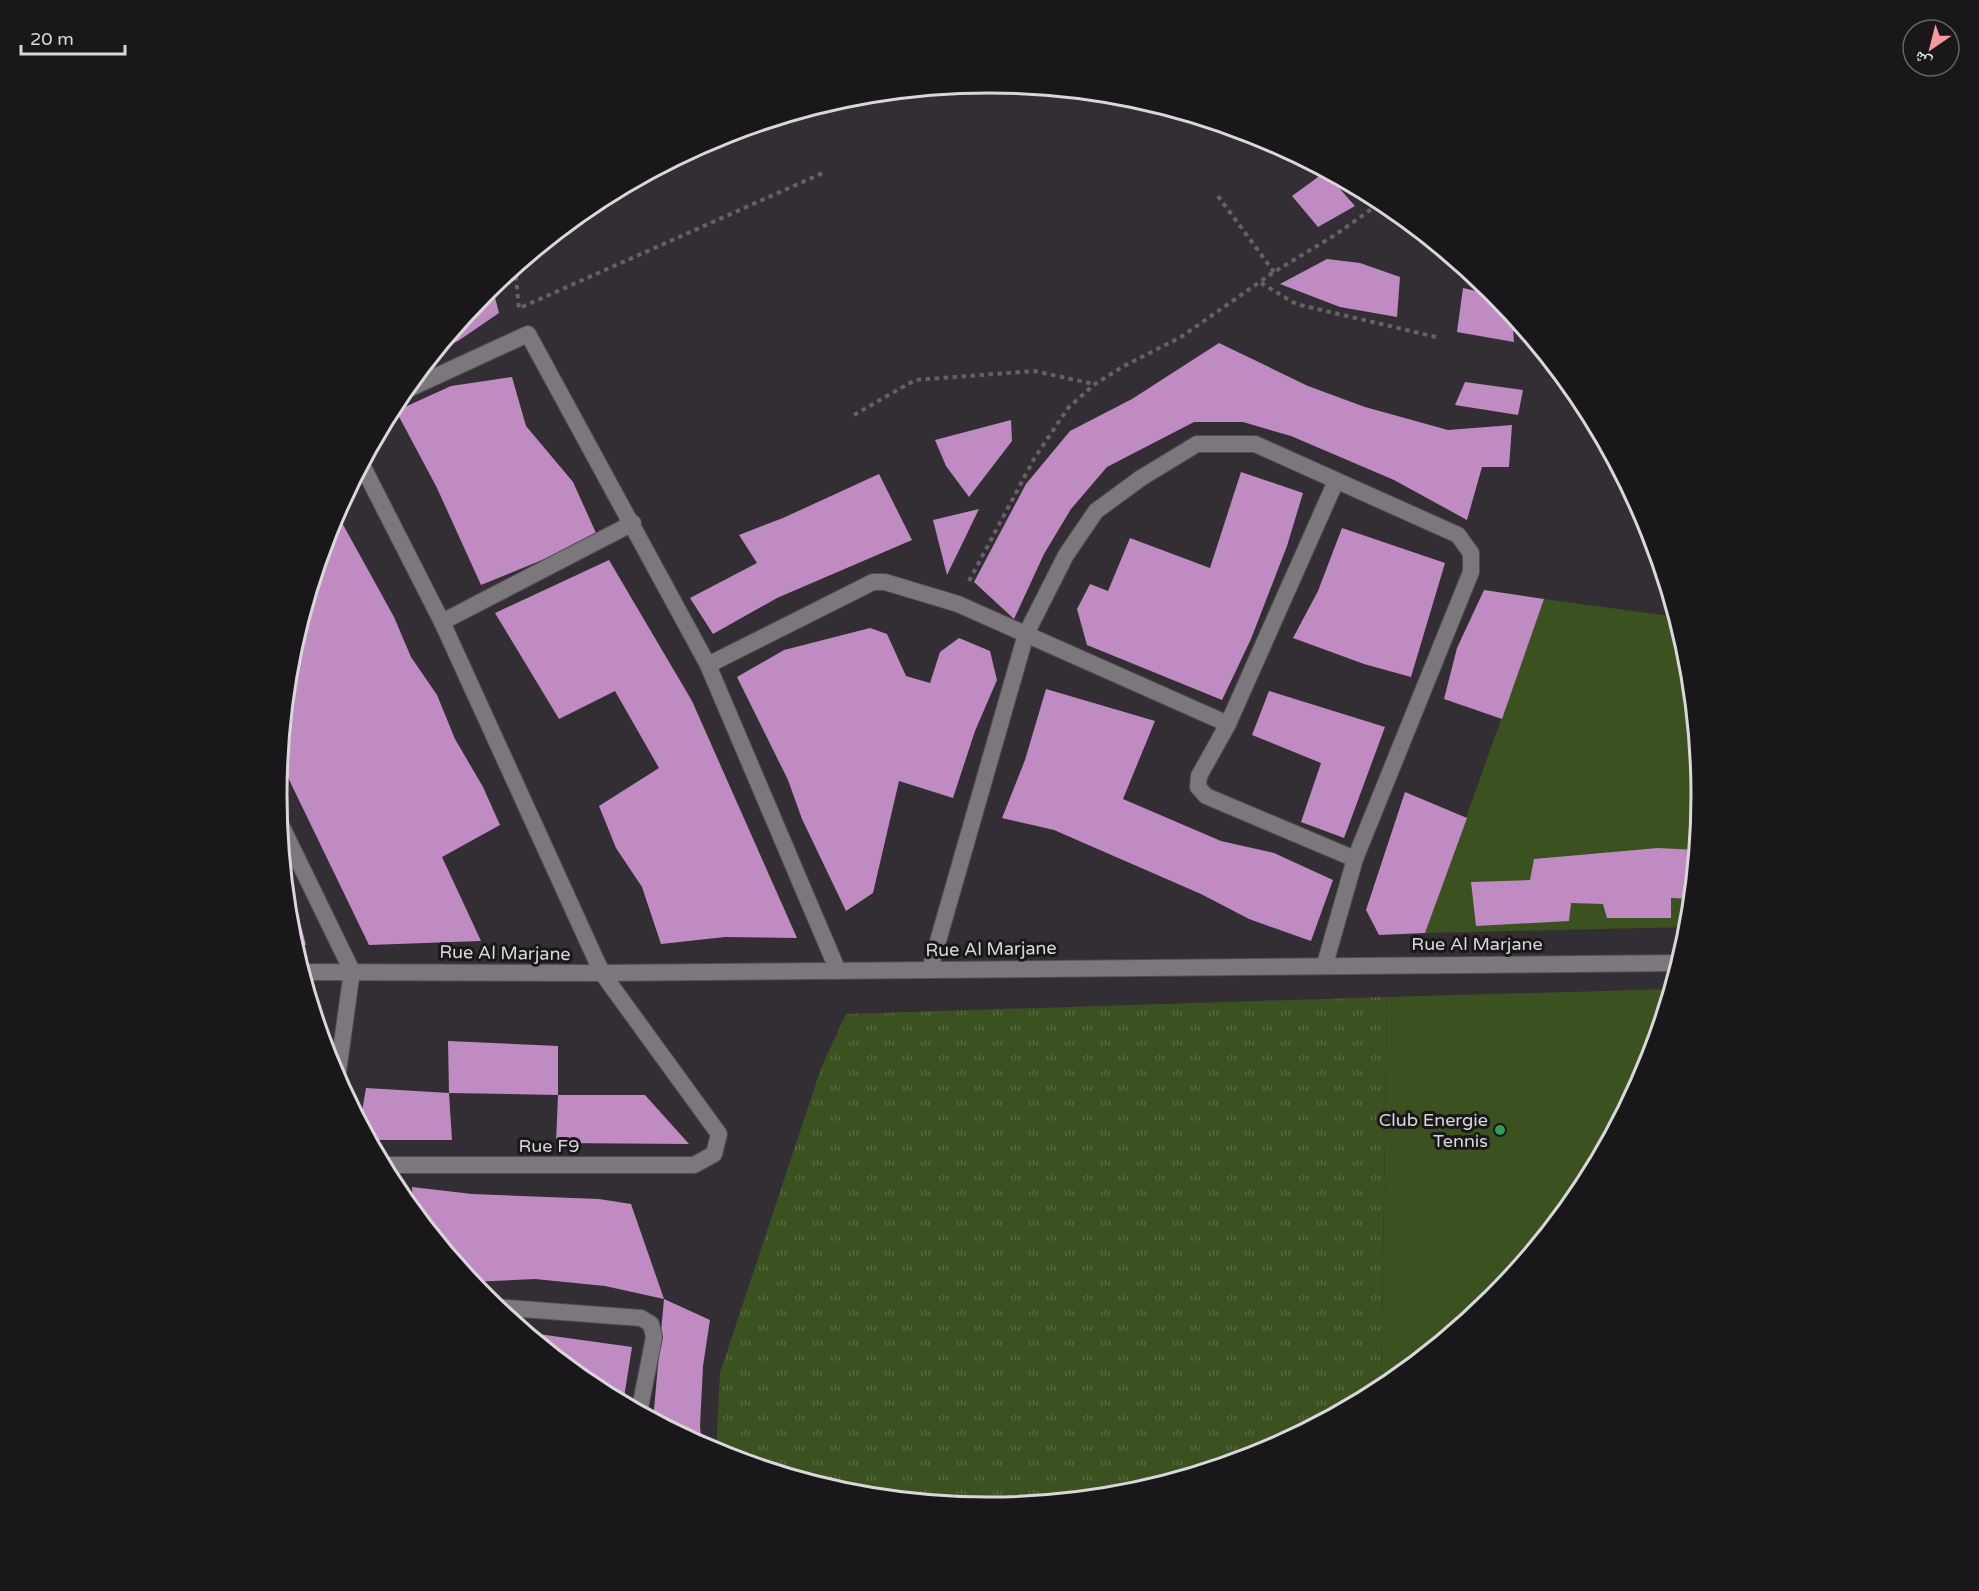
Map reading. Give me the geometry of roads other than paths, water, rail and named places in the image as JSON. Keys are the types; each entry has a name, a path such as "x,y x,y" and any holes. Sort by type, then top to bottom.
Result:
{"street":[{"path":"421,383 528,334 633,523 708,665 837,971"},
{"path":"930,969 1026,634 1066,555 1096,511 1141,478 1197,444 1255,444 1458,535 1471,553 1471,572 1354,859 1325,964"},
{"path":"366,472 442,622 602,974"},
{"path":"1336,481 1228,724 1199,776 1198,787 1206,796 1354,859"},
{"path":"442,622 633,523"},
{"path":"708,665 873,582 885,582 958,604 1228,724"},
{"path":"289,842 352,971 339,1062"},
{"name":"Rue Al Marjane","path":"310,972 602,974 1325,964 1671,963"},
{"name":"Rue F9","path":"392,1165 694,1165 714,1154 719,1134 602,974"},
{"path":"510,1308 641,1318 651,1324 654,1337 641,1405"}],"place":[{"name":"Club Energie Tennis","path":"1500,1130"}]}
